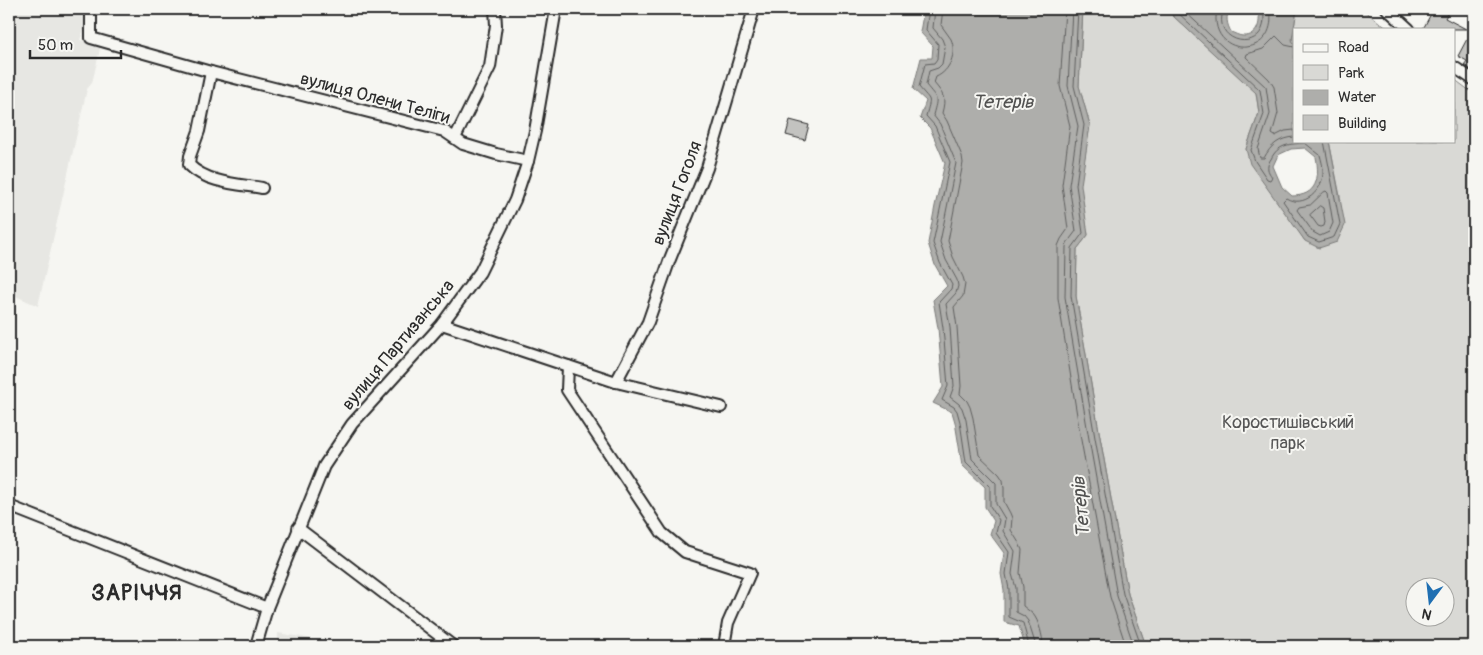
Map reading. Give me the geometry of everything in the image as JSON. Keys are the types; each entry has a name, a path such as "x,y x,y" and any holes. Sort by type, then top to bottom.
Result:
{"street":[{"name":"вулиця Олени Теліги","path":"91,9 91,38 211,72 444,131 463,144 528,161"},
{"path":"455,138 490,67 496,25 495,9"},
{"name":"вулиця Партизанська","path":"256,646 266,608 324,466 352,424 442,324 480,272 515,200 528,161 535,131 556,9"},
{"name":"вулиця Гоголя","path":"616,382 648,322 670,259 707,168 754,9"},
{"path":"1387,9 1408,28"},
{"path":"1456,68 1474,80"},
{"path":"211,72 199,131 190,156 189,165 196,173 220,180 262,188"},
{"path":"442,324 616,382 721,407"},
{"path":"568,366 567,390 662,533 685,552 750,573 728,623 724,646"},
{"path":"9,506 266,608"},
{"path":"298,528 454,646"}],"shaded area":[{"path":"9,9 86,9 85,27 80,40 101,45 92,83 87,89 38,306 9,293"},
{"path":"278,633 307,638 328,646 278,646"}],"green space":[{"name":"Коростишівський парк","path":"1083,9 1168,9 1172,15 1256,92 1259,113 1246,149 1305,241 1341,201 1329,142 1456,142 1456,80 1474,94 1474,646 1146,646 1128,594 1076,296 1077,249 1088,235 1080,185 1090,125 1079,86"},
{"path":"1297,9 1362,9 1387,28 1294,28"}],"water":[{"name":"Тетерів","path":"924,9 1083,9 1079,86 1090,125 1081,185 1088,235 1077,249 1076,296 1128,594 1146,646 1025,646 1019,626 1004,622 1004,590 1001,574 1004,553 990,534 994,521 985,507 985,487 962,465 952,412 933,403 943,387 938,328 933,300 947,286 935,265 928,243 945,163 930,128 920,118 926,101 913,89 921,58 932,58 933,46 920,32"},
{"path":"1169,9 1230,9 1227,20 1231,32 1248,36 1253,34 1258,27 1258,9 1297,9 1292,40 1293,142 1329,142 1345,225 1337,242 1319,248 1305,241 1250,164 1246,149 1259,113 1256,93 1172,15","holes":["1305,148 1316,157 1317,179 1312,189 1307,193 1292,196 1282,187 1273,166 1278,155 1291,149"]}],"building":[{"path":"1440,9 1450,9 1445,18 1466,29 1424,28 1433,10 1438,12"},
{"path":"1467,39 1474,43 1474,72 1464,65 1467,61 1458,56"},
{"path":"790,120 809,125 805,140 786,135"}],"district":[{"name":"ЗАРІЧЧЯ","path":"137,593"}]}
